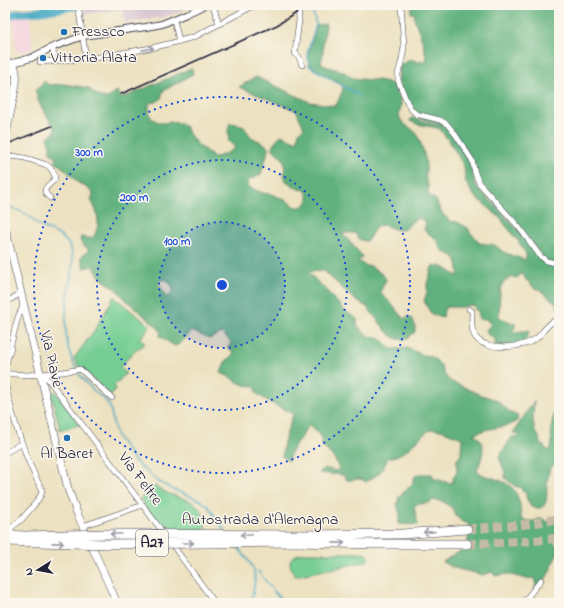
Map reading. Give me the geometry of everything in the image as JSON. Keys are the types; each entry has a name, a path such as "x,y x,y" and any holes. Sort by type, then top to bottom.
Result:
{"highway":[{"name":"Autostrada d'Alemagna","path":"5,541 106,544 299,539 468,529"},
{"name":"Autostrada d'Alemagna","path":"5,535 105,534 299,539 380,544 467,544"}],"main road":[{"path":"5,64 13,63 16,67 14,75 14,93 5,139"},
{"path":"5,64 10,67 14,75"},
{"name":"Via Piave","path":"5,227 7,247 24,304 71,498 117,603"}],"street":[{"path":"13,63 27,59 53,47 83,36 154,26 174,20 205,5"},
{"path":"213,5 219,24"},
{"path":"40,62 86,59 151,48 179,41 194,37 255,5"},
{"path":"298,5 300,20 295,53 299,57 302,65"},
{"path":"401,5 404,47 398,80 411,110 416,114 440,120 447,124 472,160 479,183 518,226 540,256 547,261 559,264"},
{"path":"79,6 86,59"},
{"path":"174,20 179,41"},
{"path":"53,47 54,62"},
{"path":"14,75 27,59"},
{"path":"5,156 21,157 47,165 55,175 54,182 46,188 45,191 46,195 50,198"},
{"path":"5,303 21,293"},
{"path":"5,367 18,317 24,304"},
{"path":"470,309 472,311 472,328 474,334 478,340 487,345 505,347 523,345 532,342 539,337 551,322 559,319"},
{"path":"5,374 26,375 81,370 112,398"},
{"name":"Via Feltre","path":"40,374 48,379 215,603"},
{"path":"5,382 14,420 34,475 42,490 41,495 34,505 22,519 11,528 5,547"},
{"path":"5,453 22,443"},
{"path":"83,526 143,505"},
{"path":"523,603 540,580"}],"shaded area":[{"path":"84,5 185,5 186,8 177,13 158,19 125,23 123,9 85,14"},
{"path":"29,16 33,50 17,52 13,17"}],"green space":[{"path":"559,5 559,265 547,262 522,231 478,185 472,161 447,127 415,116 398,82 400,65 412,59 417,62 427,61 423,43 414,18 415,14 411,13 411,9 415,6"},
{"path":"326,24 321,63 327,67 341,70 353,78 382,81 395,86 401,103 399,115 401,121 417,134 423,149 426,165 426,178 429,187 428,194 436,200 441,212 450,221 457,222 468,228 479,243 495,245 503,252 525,260 526,254 517,239 499,217 475,197 466,183 464,167 461,161 440,129 417,124 410,121 411,118 443,126 452,133 468,157 476,186 521,233 530,247 545,264 559,267 559,312 556,303 539,289 534,288 525,279 523,274 520,274 517,278 511,277 503,283 500,291 499,317 515,324 515,328 512,332 529,330 528,336 525,340 516,345 494,345 496,341 488,335 486,330 491,324 490,322 488,322 487,319 479,319 479,313 475,310 474,306 446,307 443,318 433,315 430,312 424,301 432,267 442,267 459,276 455,258 441,250 437,240 424,230 426,222 419,218 412,221 407,228 402,230 380,225 373,231 367,241 363,241 357,237 355,233 342,233 363,257 358,261 366,266 371,266 386,279 381,293 404,319 406,317 412,318 415,325 415,332 409,338 400,339 390,335 367,307 355,300 324,271 308,272 345,311 357,319 357,325 364,333 369,336 380,338 391,349 407,348 423,355 430,356 441,366 444,374 450,381 481,395 497,400 511,413 518,416 517,421 510,425 485,430 474,434 481,440 483,448 477,471 485,476 504,482 513,488 518,497 521,518 524,520 531,521 541,518 548,522 552,518 559,519 554,543 556,546 559,546 559,550 544,582 535,589 536,579 533,578 527,579 507,574 495,576 492,572 483,575 454,568 443,562 457,553 467,550 469,530 468,523 462,522 452,508 442,501 433,500 414,507 418,525 398,524 400,515 397,504 399,497 412,484 415,476 419,474 432,474 433,478 449,483 453,482 453,478 457,471 457,459 460,457 462,438 441,430 431,429 411,447 396,456 388,458 379,473 365,482 361,479 347,480 343,475 319,473 324,469 339,470 335,459 322,446 321,439 318,434 308,426 292,450 288,461 282,456 284,442 293,414 271,403 256,393 255,387 244,385 221,373 225,362 234,352 228,348 231,342 222,333 209,339 192,331 184,340 175,346 159,336 161,333 159,329 119,292 101,278 93,266 84,268 81,257 88,251 88,249 80,239 81,237 92,238 95,235 98,225 95,208 91,200 93,194 55,162 56,157 50,153 48,139 49,136 55,132 55,129 39,103 35,89 38,88 44,81 49,85 63,84 88,88 98,96 105,98 108,98 117,91 122,98 192,68 193,74 163,91 161,99 156,102 149,103 151,118 164,123 169,121 181,124 186,127 187,131 197,144 215,158 231,151 235,147 229,142 228,130 230,123 244,127 251,137 265,144 269,148 261,174 249,179 248,187 263,193 274,195 287,201 295,207 301,207 306,204 308,195 305,190 298,189 285,180 284,161 272,147 281,135 297,142 299,132 304,128 297,111 239,87 256,77 310,102 336,106 343,89 342,85 309,65 308,53 317,25","holes":["164,279 168,281 173,288 172,293 167,297 158,282"]},
{"path":"11,91 6,121 5,121 5,92"},
{"path":"114,297 150,326 140,339 145,343 120,367 126,373 114,386 116,388 111,395 79,367 74,358 94,331"},
{"path":"55,391 80,425 60,430 53,400 51,400 50,396"},
{"path":"534,401 533,420 535,432 539,436 540,444 547,450 550,450 552,443 551,432 553,420 559,401 559,463 550,467 546,502 541,507 537,508 531,507 526,497 526,492 523,492 520,487 516,487 505,478 504,470 499,457 512,437 518,437 520,434 513,433"},
{"path":"155,486 167,493 194,503 203,513 206,528 189,537 171,542 140,499"},
{"path":"302,553 359,553 367,554 369,559 365,562 295,576 290,561 294,556"}],"waterway":[{"path":"45,5 56,9 81,5"},
{"path":"5,17 18,13 56,9"},
{"path":"310,11 314,15 316,25 307,53 309,66 358,95"},
{"path":"5,206 24,213 39,225 60,235 69,245 72,255 72,266 66,308 66,329 68,348 76,368"},
{"path":"77,372 92,389 106,401 110,407 118,438 135,461 159,482 200,500 208,506 225,531"},
{"path":"237,546 250,562 255,576 251,603"},
{"path":"258,571 283,603"}],"tunnel":[{"path":"467,529 520,525 559,519"},
{"path":"467,544 559,538"}],"railway":[{"path":"121,94 277,25 309,5"},
{"path":"5,145 52,126"}],"place":[{"name":"Fressco","path":"64,32"},
{"name":"Vittoria Alata","path":"43,58"},
{"name":"Al Baret","path":"67,438"}]}
